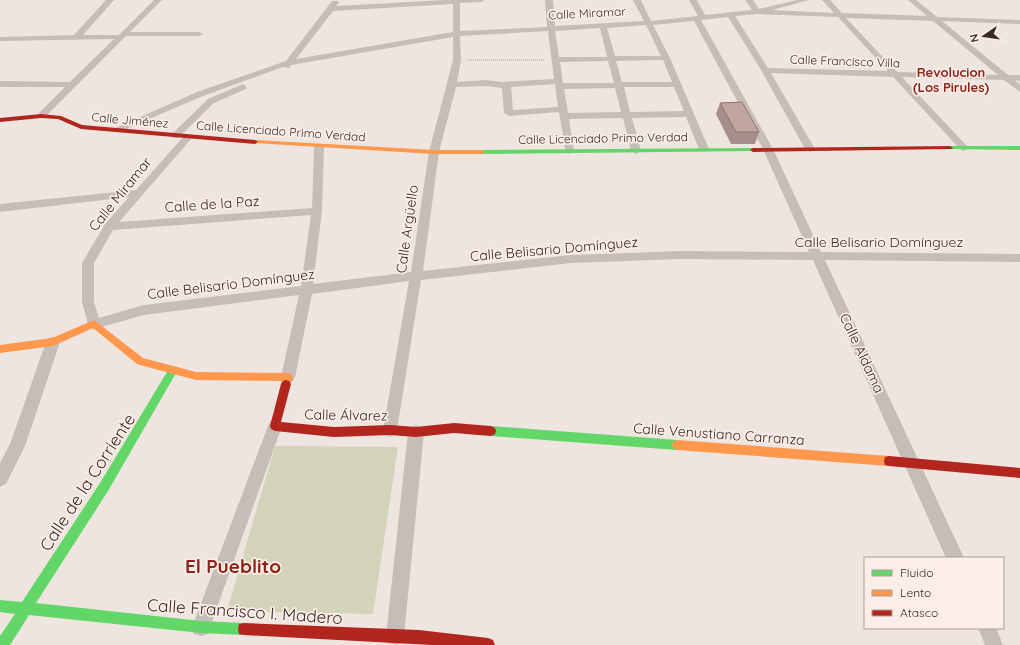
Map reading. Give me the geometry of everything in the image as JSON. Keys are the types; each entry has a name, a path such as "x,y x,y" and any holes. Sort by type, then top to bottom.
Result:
{"street":[{"path":"76,38 110,0"},
{"path":"41,116 158,0"},
{"path":"282,71 338,0"},
{"path":"330,9 481,0"},
{"path":"550,0 551,28 570,151"},
{"path":"637,0 666,58 704,149"},
{"name":"Calle Aldama","path":"693,0 699,17 768,149 913,463 955,557"},
{"path":"749,0 756,12 1020,22"},
{"name":"Calle Miramar","path":"118,129 200,94 287,63 460,35 551,28 649,23 756,12 805,0"},
{"path":"826,0 964,148"},
{"path":"912,0 1020,89"},
{"name":"Calle Argüello","path":"390,430 416,276 434,152 452,85 457,60 460,35 456,1"},
{"path":"730,14 765,70 810,149"},
{"path":"603,26 636,151"},
{"path":"0,39 199,34"},
{"name":"Calle Miramar","path":"175,136 211,101 282,71 388,53 460,35"},
{"path":"556,60 666,58"},
{"name":"Calle Francisco Villa","path":"765,70 1020,78"},
{"path":"452,85 486,83 506,85 559,84 618,86 677,84"},
{"path":"0,84 71,85"},
{"path":"506,85 509,113 564,112 626,115 690,114"},
{"name":"Calle Jiménez","path":"0,120 41,116 59,117 81,128 118,129 188,137"},
{"name":"Calle Miramar","path":"94,324 88,302 88,263 109,227 138,192 188,137"},
{"name":"Calle Licenciado Primo Verdad","path":"188,137 319,147 434,152 1020,148"},
{"path":"201,627 275,426 288,377 306,291 317,211 319,147"},
{"path":"0,208 138,192"},
{"name":"Calle de la Paz","path":"109,227 317,211"},
{"name":"Calle Belisario Domínguez","path":"94,324 144,310 306,291 416,276 579,259 680,255 1020,258"},
{"path":"0,349 53,342 94,324 140,361 196,376 288,377"},
{"path":"0,479 17,446 53,342"},
{"name":"Calle de la Corriente","path":"2,645 24,608 110,479 144,424 173,370"},
{"name":"Calle Álvarez","path":"275,426 334,432 390,430 416,432"},
{"name":"Calle Venustiano Carranza","path":"416,432 454,428 913,463 1020,473"},
{"path":"395,636 416,432"},
{"name":"Calle Francisco I. Madero","path":"0,606 201,627 395,636 419,641 488,645"},
{"path":"987,629 994,645"}],"path":[{"path":"457,60 556,60"}],"green space":[{"path":"275,446 398,447 373,614 227,611"}],"building":[{"path":"742,102 759,132 736,132 720,103"}],"traffic: fast":[{"path":"950,148 1020,148"},
{"path":"482,152 753,150"},
{"path":"2,645 104,487 173,370"},
{"path":"491,431 677,445"},
{"path":"0,606 201,627 244,629"}],"traffic: slow":[{"path":"255,142 434,152 482,152"},
{"path":"0,349 53,342 94,324 140,361 196,376 288,377 286,384"},
{"path":"677,445 889,461"}],"traffic: jam":[{"path":"0,120 41,116 59,117 81,127 255,142"},
{"path":"753,150 950,148"},
{"path":"286,384 275,426 334,432 390,430 416,432 454,428 491,431"},
{"path":"889,461 1020,473"},
{"path":"244,629 419,637 488,645"}],"district":[{"name":"Revolucion (Los Pirules)","path":"951,80"},
{"name":"El Pueblito","path":"233,566"}]}
